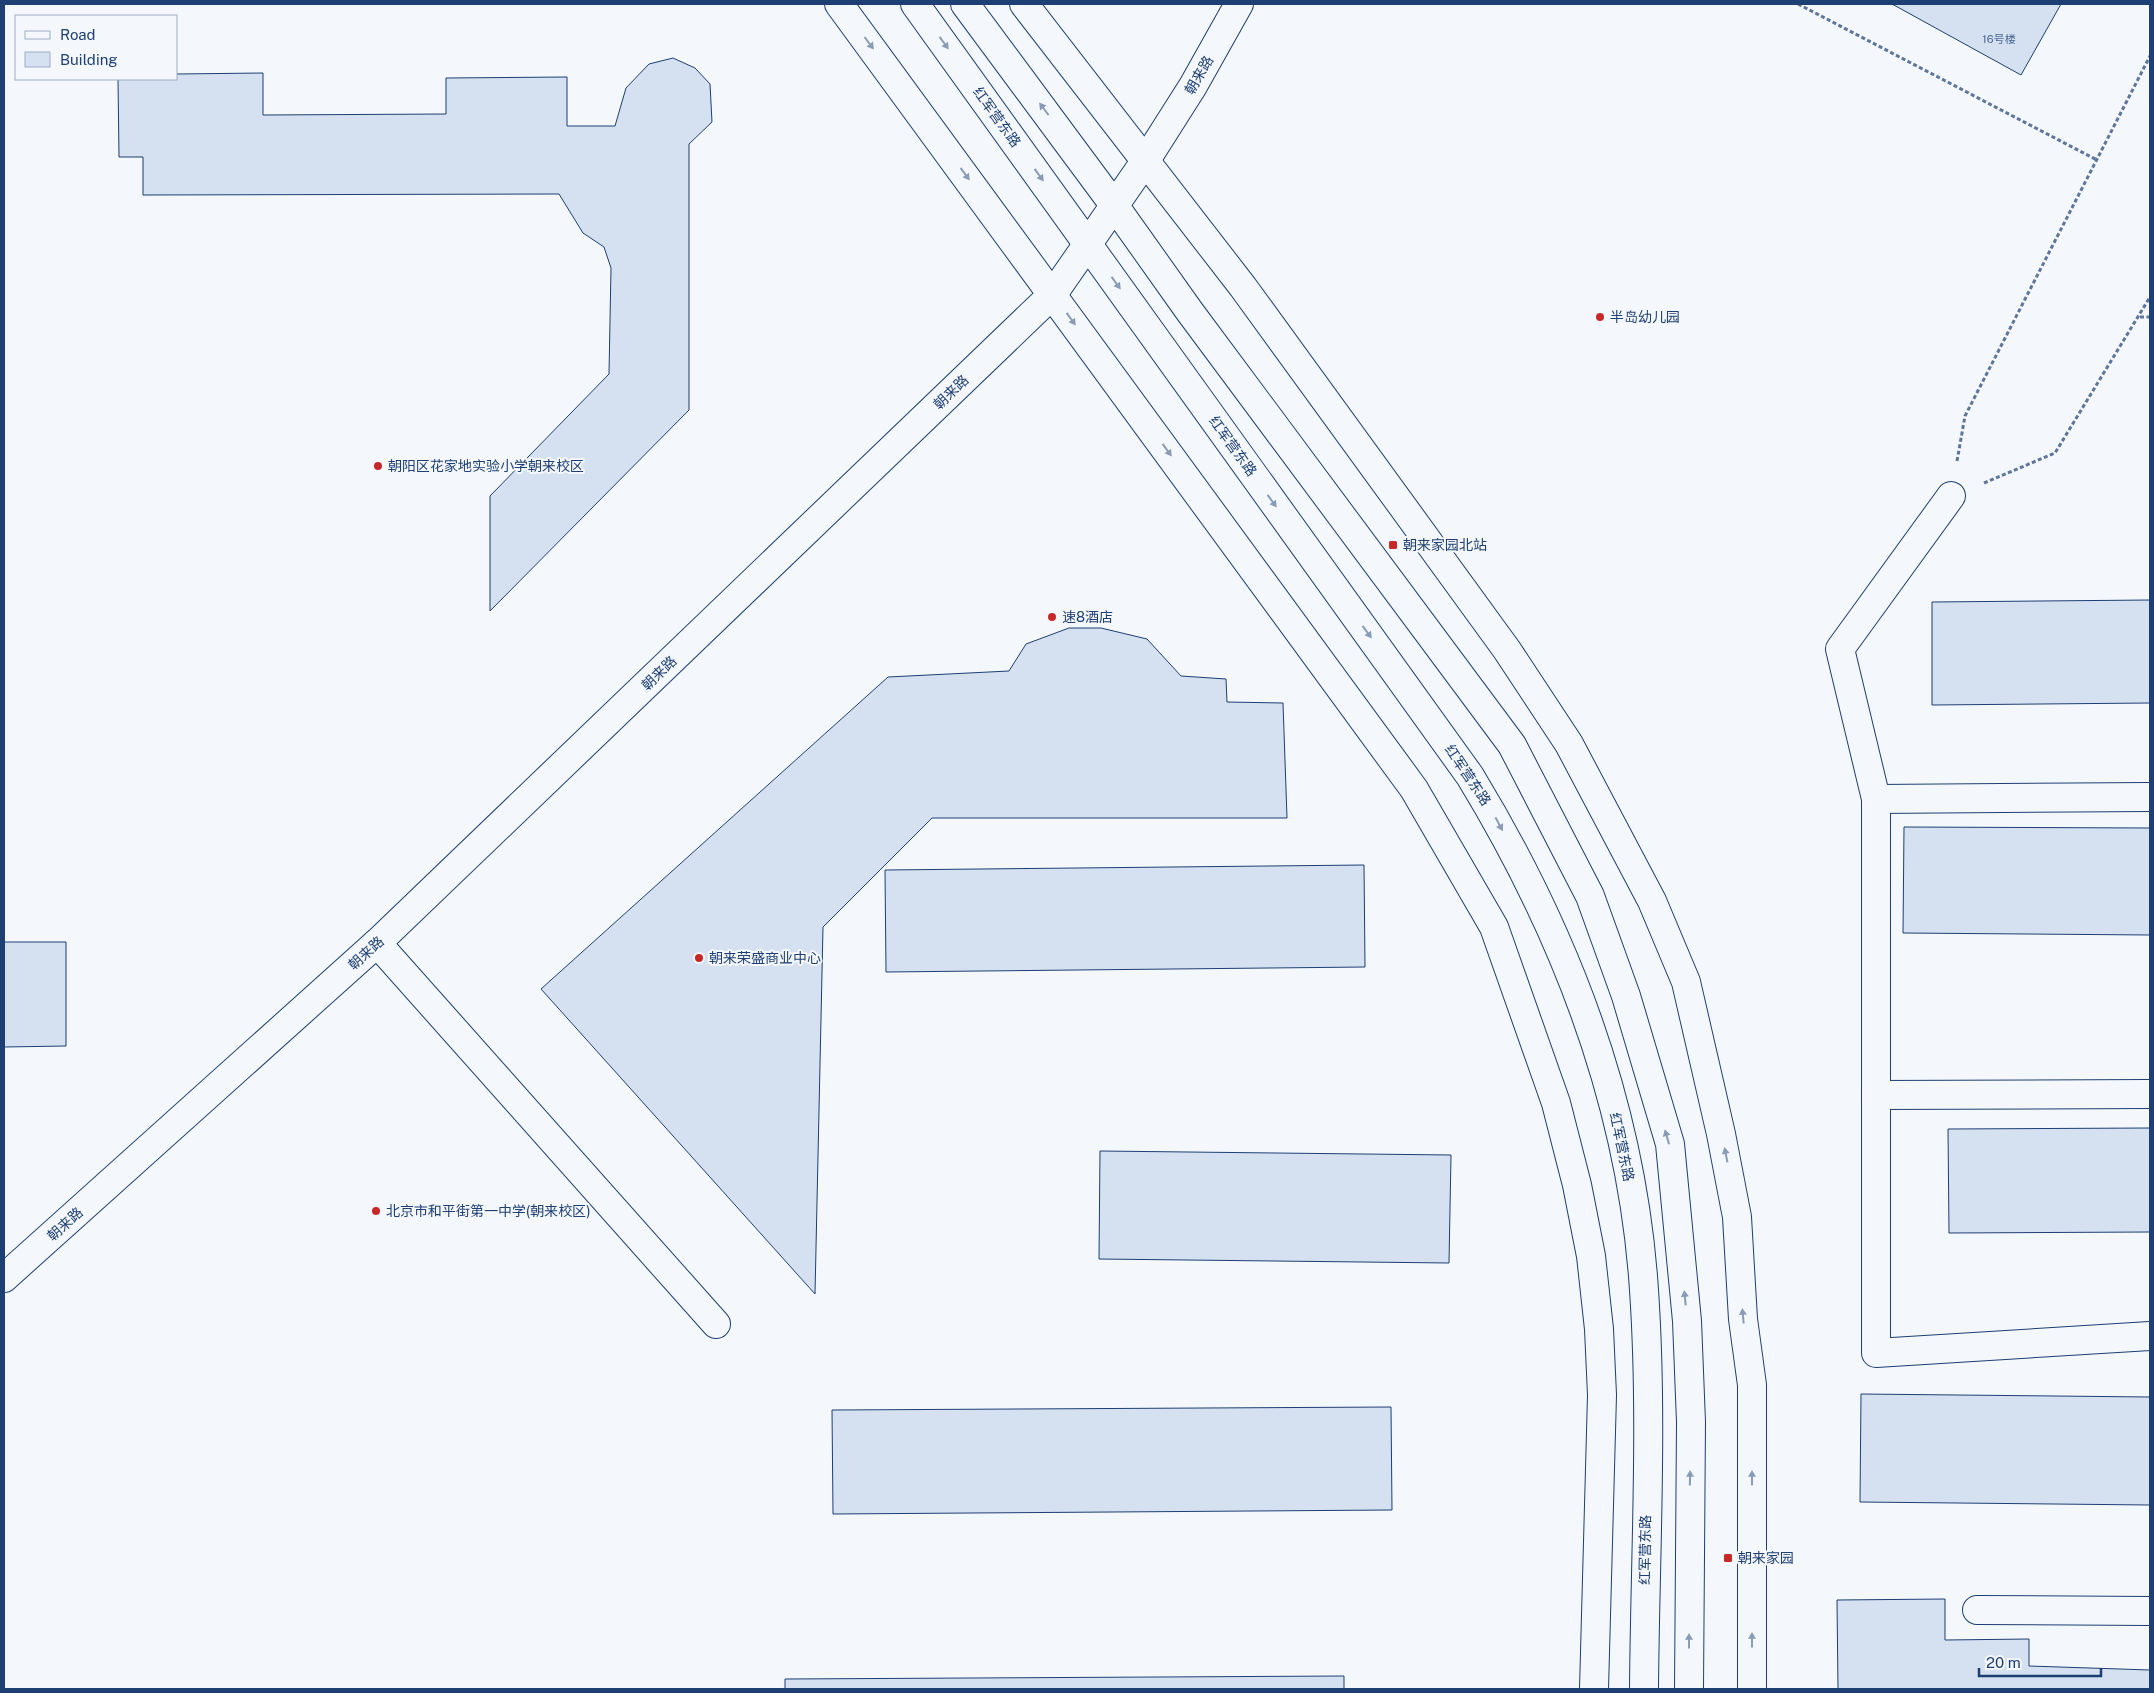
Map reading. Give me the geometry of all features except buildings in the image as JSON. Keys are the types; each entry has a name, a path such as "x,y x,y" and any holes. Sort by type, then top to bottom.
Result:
{"street":[{"path":"839,4 1414,789 1494,927 1556,1103 1591,1256 1599,1329 1602,1395 1594,1689"},
{"name":"红军营东路","path":"915,4 1470,776 1495,818 1537,897 1579,993 1606,1076 1624,1144 1644,1288 1648,1382 1644,1689"},
{"path":"965,4 1114,205 1190,312 1512,746 1590,896 1626,996 1670,1144 1688,1321 1690,1403 1689,1689"},
{"path":"1024,4 1243,287 1495,634 1569,744 1652,901 1686,982 1722,1134 1737,1217 1743,1319 1752,1386 1752,1689"},
{"name":"朝来路","path":"4,1278 378,943 1053,294 1146,160 1193,86 1239,4"},
{"path":"1951,496 1840,650 1876,799 1876,1353 2150,1336"},
{"path":"1876,799 2150,798"},
{"path":"378,943 716,1324"},
{"path":"1876,1096 2150,1094"},
{"path":"1977,1610 2150,1611"}],"path":[{"path":"1798,4 2097,160"},
{"path":"1951,496 1965,416 2150,56"},
{"path":"1951,496 2055,453 2140,317 2150,297"},
{"path":"2140,317 2150,317"}],"place":[{"name":"半岛幼儿园","path":"1600,317"},
{"name":"朝阳区花家地实验小学朝来校区","path":"378,466"},
{"name":"朝来家园北站","path":"1393,545"},
{"name":"速8酒店","path":"1052,617"},
{"name":"朝来荣盛商业中心","path":"699,958"},
{"name":"北京市和平街第一中学(朝来校区)","path":"376,1211"},
{"name":"朝来家园","path":"1728,1558"}]}
